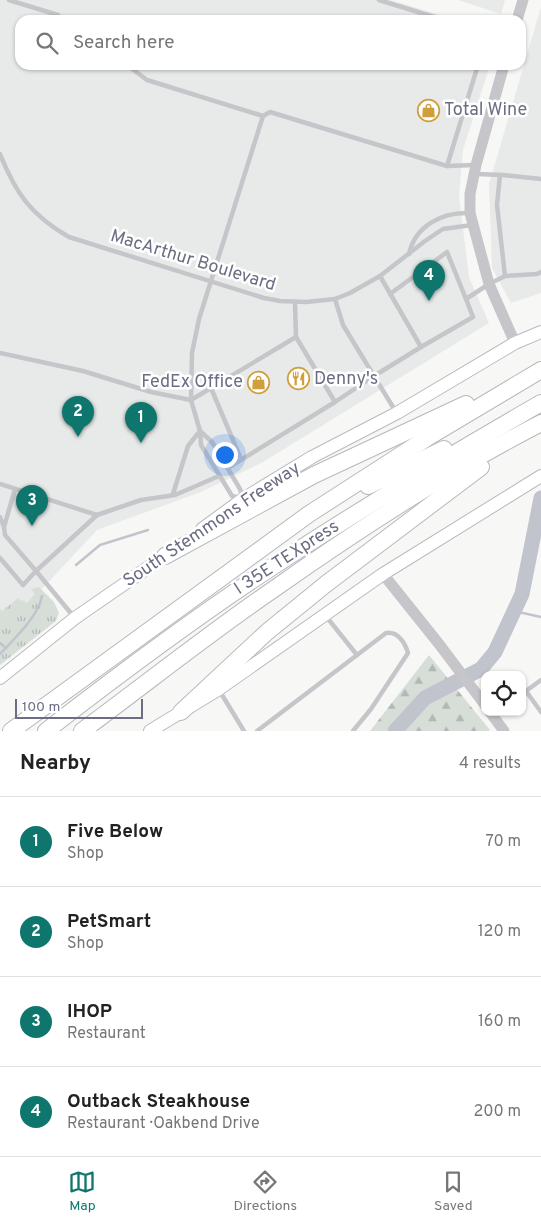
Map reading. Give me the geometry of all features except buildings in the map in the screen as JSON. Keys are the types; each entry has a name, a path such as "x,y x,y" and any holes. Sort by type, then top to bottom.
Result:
{"highway":[{"path":"10,731 309,514 427,438 541,369"},
{"path":"165,556 314,475 541,369"},
{"path":"309,514 541,403"},
{"name":"I 35E TEXpress","path":"46,731 194,620 263,573 412,478 541,403"},
{"path":"56,731 406,501 537,426"},
{"path":"181,712 267,632 326,584 537,426"},
{"path":"82,731 272,590"}],"main road":[{"name":"South Stemmons Freeway","path":"0,678 75,618 243,499 312,457 397,413 515,342 541,332"},
{"path":"150,731 219,689 383,574 541,476"}],"street":[{"path":"518,15 523,0"},
{"path":"503,70 475,170 470,194 470,213 489,284 515,342"},
{"path":"383,574 481,700"},
{"path":"493,716 504,731"}],"lane":[{"path":"10,0 58,15"},
{"path":"379,0 428,15"},
{"path":"134,70 147,80 263,116"},
{"path":"448,166 477,70"},
{"path":"243,499 232,496 201,445 200,431 191,400 193,340 263,116 270,112 448,166 500,175 541,179"},
{"name":"MacArthur Boulevard","path":"0,154 17,191 26,204 51,226 69,237 264,298 295,302 335,298 350,293 380,276 405,255 408,255 443,229 472,225"},
{"path":"500,175 498,205 505,276"},
{"name":"MacArthur Boulevard","path":"408,255 411,243 417,234 429,223 456,213 470,213"},
{"path":"228,468 421,347 473,317 447,252 390,294"},
{"path":"466,299 505,276 537,274 541,272"},
{"path":"380,276 421,347"},
{"path":"335,298 343,325 397,413"},
{"path":"295,302 296,337 335,402"},
{"path":"0,353 83,371 150,392 191,400 296,337"},
{"path":"211,388 241,459"},
{"path":"200,431 212,442 240,489 243,499"},
{"path":"172,494 188,446 200,431"},
{"path":"0,558 23,585 97,515 141,500 172,494 219,476"},
{"path":"0,484 97,515"},
{"path":"4,527 15,489"},
{"path":"0,517 5,535 75,618"},
{"path":"325,615 358,655"},
{"path":"256,731 386,633 392,632 397,635 408,653 371,709 353,731"},
{"path":"541,680 526,691 541,712"},
{"path":"219,689 244,731"}],"shaded area":[{"path":"0,0 391,0 440,15 15,15 15,70 488,70 463,150 459,196 469,277 489,323 263,462 201,492 97,530 0,634"},
{"path":"458,0 505,0 501,14"},
{"path":"541,7 541,293 511,303 492,268 489,184 522,70 526,70 526,58"}],"green space":[{"path":"39,587 54,602 59,613 56,621 0,665 0,609 2,611 18,598 27,603 35,594 31,589"},
{"path":"429,655 490,730 489,731 370,731"}],"waterway":[{"path":"395,731 425,698 481,669 495,652 522,594 541,498"},
{"path":"76,565 100,545 148,530"},
{"path":"0,654 31,620 40,604 42,596"},
{"path":"514,611 541,617"},
{"path":"0,643 6,648"}],"place":[{"name":"Total Wine","path":"428,110"},
{"name":"Outback Steakhouse","path":"429,301"},
{"name":"Denny's","path":"298,379"},
{"name":"FedEx Office","path":"259,382"},
{"name":"PetSmart","path":"78,437"},
{"name":"Five Below","path":"141,443"},
{"name":"IHOP","path":"32,526"}]}
